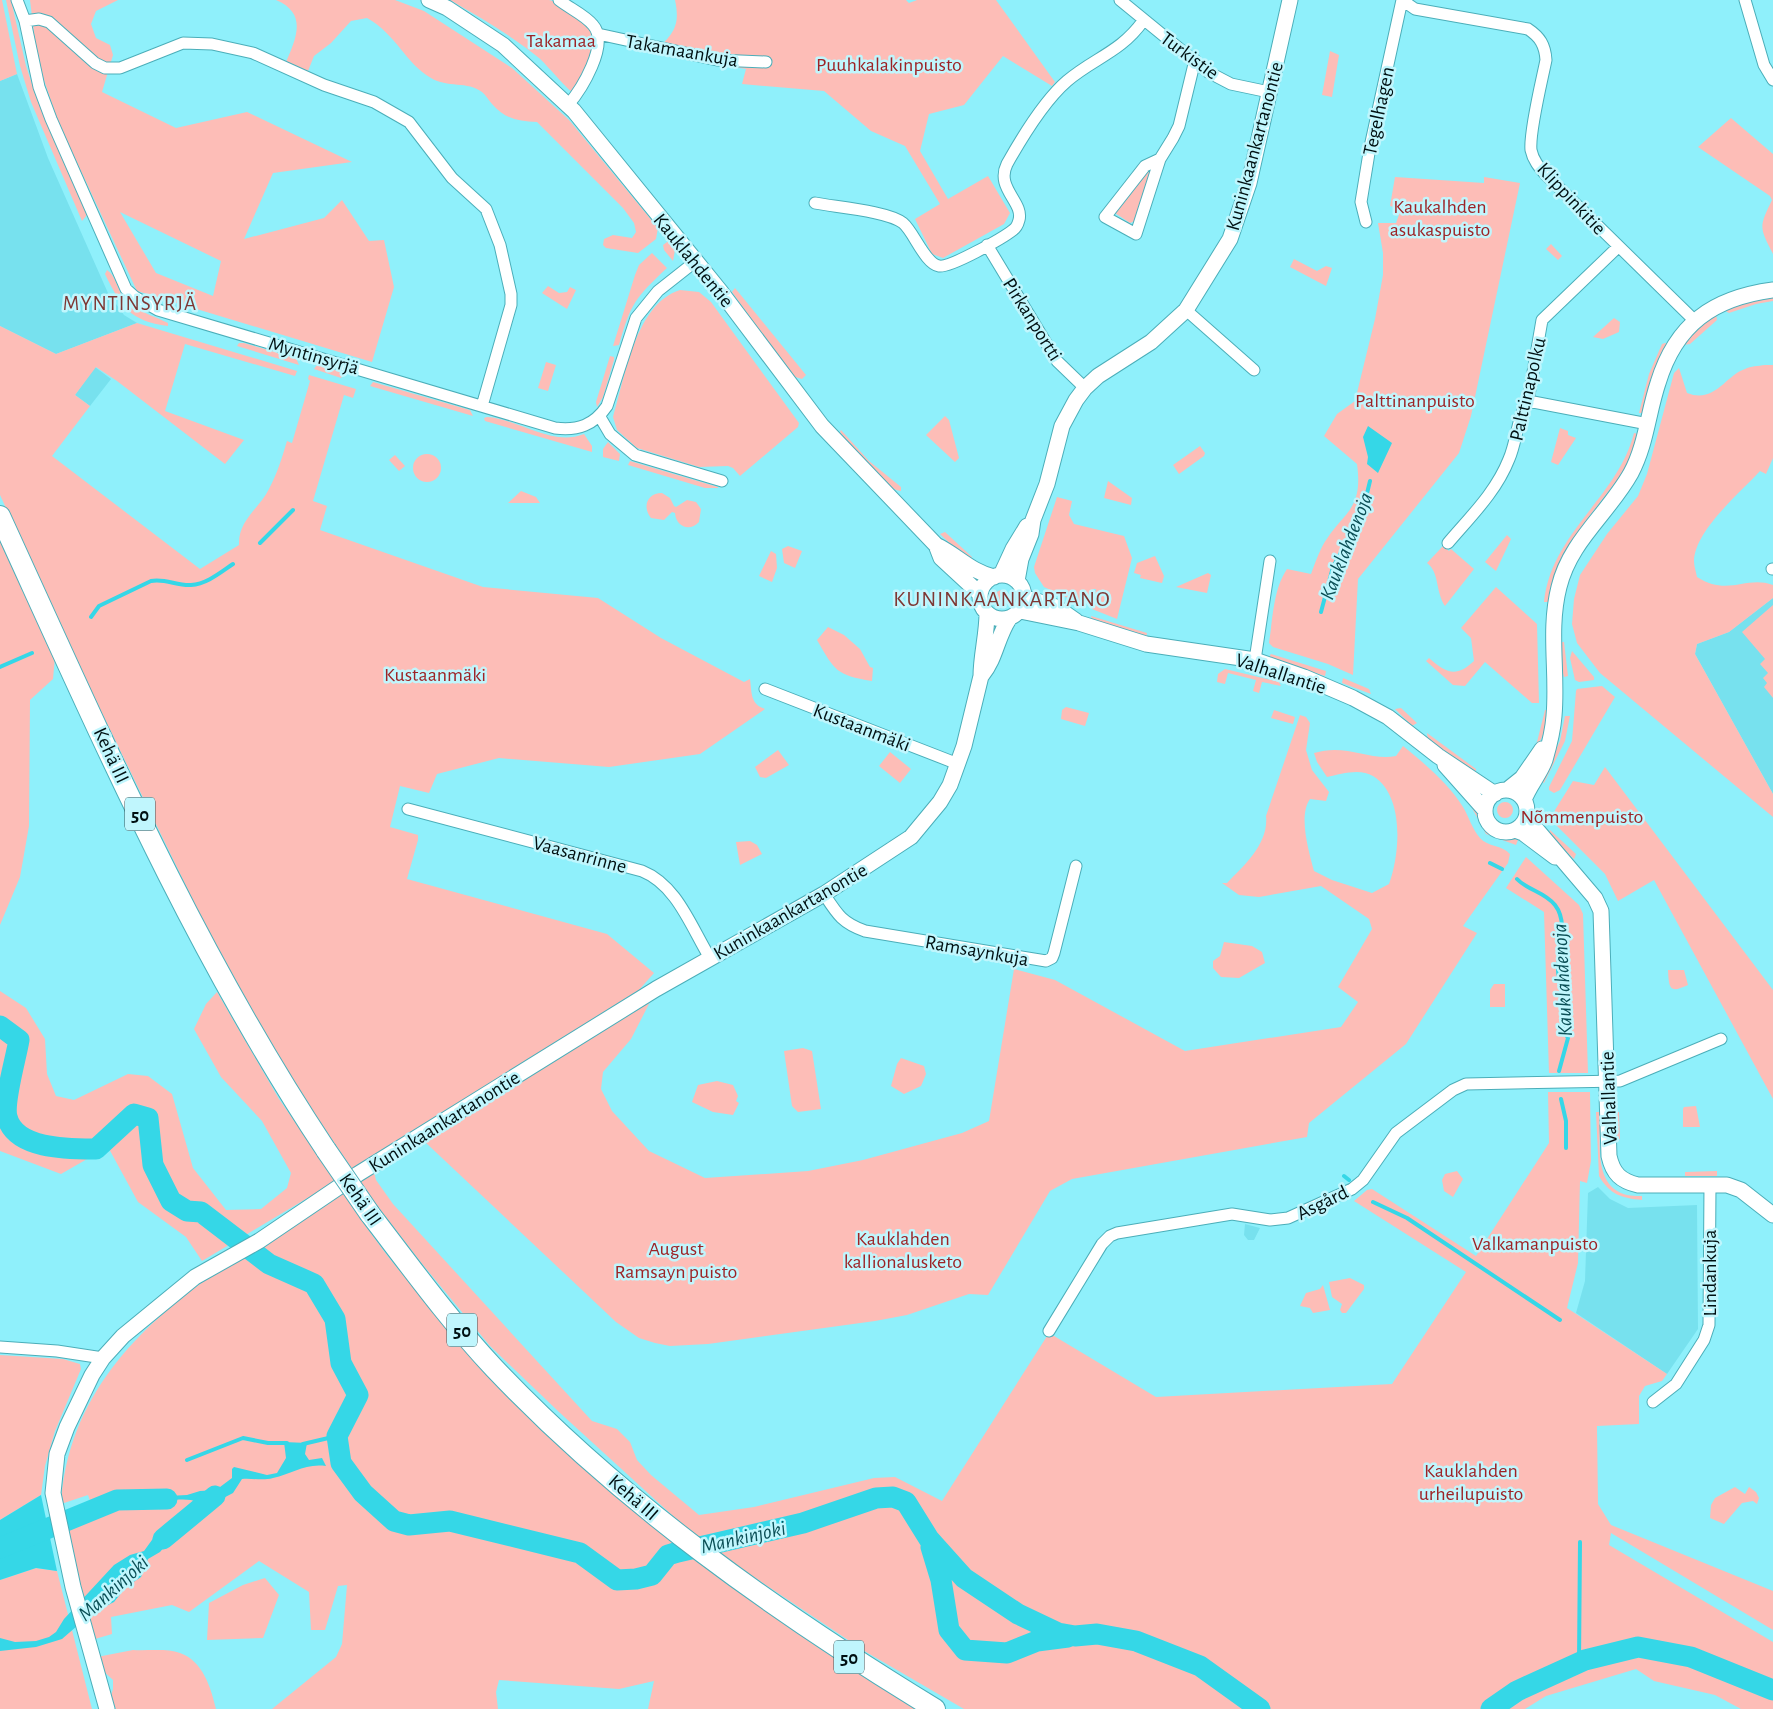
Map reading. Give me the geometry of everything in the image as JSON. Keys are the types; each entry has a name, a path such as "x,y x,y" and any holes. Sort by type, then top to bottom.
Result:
{"highway":[{"name":"Kehä III","path":"0,516 197,931 269,1062 370,1214 426,1286 494,1367 564,1436 655,1516 766,1601 851,1658 935,1709"}],"street":[{"name":"Myntinsyrjä","path":"17,0 25,21 39,87 51,119 126,289 135,297 158,310 555,428 567,430 585,426 600,417"},
{"name":"Myntinsyrjä","path":"24,0 25,21"},
{"name":"Kauklahdentie","path":"429,0 447,8 504,45 568,105 696,261 822,426 936,545 950,552 971,569 998,576"},
{"path":"559,0 593,24 598,34 598,46 592,66 576,95 568,105"},
{"name":"Turkistie","path":"1120,0 1208,72 1231,84 1269,92"},
{"name":"Kuninkaankartanontie","path":"1017,581 1021,559 1047,484 1065,418 1085,388 1152,342 1186,310 1230,239 1249,183 1290,0"},
{"name":"Tegelhagen","path":"1366,222 1361,202 1370,147 1402,0"},
{"name":"Klippinkitie","path":"1402,0 1415,9 1528,29 1541,40 1546,48 1546,60 1532,135 1531,150 1535,161 1545,174 1694,320"},
{"path":"1745,0 1764,66 1773,80"},
{"path":"25,21 39,19 49,22 94,63 105,68 120,68 183,44 212,44 253,53 324,84 374,102 409,122 452,178 486,209 500,245 511,294 511,305 482,406"},
{"path":"815,203 889,216 902,222 930,261 938,266 947,266 987,245 1015,229 1019,220 1020,212 1006,188 1006,166 1042,110 1068,80 1126,42 1144,21"},
{"name":"Takamaankuja","path":"598,34 717,60 766,62"},
{"path":"1160,159 1145,166 1105,217 1136,234 1160,159 1179,126 1195,60"},
{"name":"Pirkanportti","path":"987,245 1057,361 1085,388"},
{"name":"Palttinapolku","path":"1448,543 1486,500 1500,478 1517,437 1523,408 1528,401 1542,320 1618,247"},
{"path":"696,261 671,280 643,307 631,328 607,406 600,417 610,434 635,455 722,481"},
{"path":"1549,740 1522,778 1487,804 1486,816 1492,827 1503,832 1515,830 1523,823 1525,806 1545,760 1554,716 1553,631 1559,587 1568,562 1581,538 1630,475 1637,461 1664,366 1675,345 1694,320 1734,298 1773,290"},
{"path":"1186,310 1254,370"},
{"path":"1528,401 1648,424"},
{"name":"Kuninkaankartanontie","path":"998,576 1023,530 1033,520"},
{"name":"Kauklahdentie","path":"936,545 941,558 980,594"},
{"path":"1254,660 1270,560"},
{"path":"998,576 1017,581 1022,588 1018,609 997,619 987,613 981,605 980,594 985,584 998,576"},
{"name":"Valhallantie","path":"1018,609 1056,607 1067,613 1079,624 1146,644 1254,660 1304,677 1353,698 1388,717 1438,756 1501,792"},
{"name":"Kuninkaankartanontie","path":"981,676 989,666 1002,629 1018,609"},
{"name":"Kuninkaankartanontie","path":"107,1709 76,1600 60,1533 54,1504 53,1482 57,1454 76,1406 92,1374 103,1358 135,1325 195,1277 259,1241 358,1174 710,958 824,894 911,837 940,802 958,764 981,676 981,662 987,636 987,613"},
{"name":"Kustaanmäki","path":"765,689 958,764"},
{"name":"Valhallantie","path":"1438,756 1458,782 1478,800 1485,810"},
{"path":"1501,792 1519,795 1525,806"},
{"name":"Valhallantie","path":"1525,806 1532,824 1595,898 1601,911 1609,1156 1617,1176 1627,1182 1638,1185 1735,1187 1773,1215"},
{"name":"Vaasanrinne","path":"408,809 655,876 670,891 710,958"},
{"name":"Valhallantie","path":"1515,830 1565,864"},
{"name":"Ramsaynkuja","path":"824,894 842,920 850,926 865,931 1046,961 1052,958 1054,953 1076,866"},
{"name":"Asgård","path":"1049,1331 1102,1244 1110,1236 1118,1233 1232,1214 1270,1220 1288,1218 1352,1189 1363,1180 1396,1133 1453,1090 1466,1084 1620,1082 1720,1039"},
{"name":"Lindankuja","path":"1653,1402 1676,1384 1704,1340 1710,1324 1710,1185"},
{"path":"0,1347 103,1358"}],"shaded area":[{"path":"17,74 48,158 108,293 124,315 137,323 56,354 0,326 0,81"},
{"path":"95,367 111,379 90,406 75,395"},
{"path":"1773,598 1773,794 1695,654 1697,644 1729,632"},
{"path":"1598,1187 1610,1199 1628,1208 1697,1205 1698,1329 1667,1374 1576,1313 1585,1281 1588,1193"},
{"path":"1245,1224 1260,1228 1254,1240 1248,1240 1244,1235"}],"green space":[{"path":"0,0 2,0 17,74 0,81"},
{"path":"6,0 11,0 26,66 38,102 87,215 82,221 31,102 20,66"},
{"path":"30,0 118,0 96,11 91,24 96,38 110,45 113,55 102,92 176,128 247,112 352,162 273,173 244,239 324,218 342,200 369,241 384,240 394,287 372,362 137,291 58,122 37,59","holes":["120,212 221,261 213,296 156,273"]},
{"path":"276,0 395,0 424,11 512,68 569,120 658,228 656,239 638,253 606,248 603,245 604,239 613,235 632,238 636,232 634,223 623,208 537,122 518,120 507,116 497,109 483,93 476,89 464,85 444,83 431,78 414,65 386,32 367,18 351,21 331,43 314,56 308,71 286,62 296,35 296,19 286,5"},
{"name":"Takamaa","path":"450,0 549,0 567,9 587,25 593,35 594,42 591,56 575,88 571,91 539,58 518,42"},
{"name":"Puuhkalakinpuisto","path":"675,0 906,0 909,3 917,0 996,0 1055,82 1052,86 1003,56 964,105 929,114 920,151 948,199 988,176 1010,213 1004,224 943,258 932,254 915,219 940,204 905,146 871,131 824,91 742,84 746,69 654,53 674,30 677,17"},
{"path":"1330,51 1339,55 1332,97 1322,95"},
{"path":"1731,118 1773,154 1773,254 1762,227 1772,200 1770,196 1698,147"},
{"path":"1147,170 1151,171 1135,221 1130,223 1115,213"},
{"name":"Palttinanpuisto","path":"1395,177 1484,183 1484,177 1520,183 1471,416 1459,453 1358,579 1353,675 1328,664 1273,647 1269,643 1276,595 1282,577 1287,569 1311,574 1321,549 1349,511 1357,493 1357,464 1324,436 1337,414 1355,401 1375,319 1383,275 1383,253 1378,223 1396,223 1401,209 1390,206"},
{"path":"670,240 675,250 673,261 664,250 663,245"},
{"path":"1551,244 1562,256 1558,260 1546,249"},
{"path":"652,253 667,268 641,294 627,319 619,345 613,346 639,265"},
{"path":"1294,259 1317,271 1326,266 1332,268 1326,286 1290,267"},
{"path":"107,270 112,275 127,302 168,323 168,326 144,320 128,310 111,286 105,274"},
{"path":"548,286 559,293 567,292 570,287 576,290 567,309 542,293"},
{"path":"735,288 806,375 802,379 792,376 732,292"},
{"path":"680,290 699,292 711,302 799,423 798,427 740,476 733,468 728,466 699,467 637,448 617,430 613,417 634,344 642,326 652,310 665,298"},
{"path":"1773,296 1773,301 1756,304 1729,313 1724,310 1736,304"},
{"path":"1716,314 1717,320 1690,344 1683,345 1699,327"},
{"path":"1614,318 1620,322 1619,332 1603,339 1593,337"},
{"path":"137,323 297,371 295,376 185,344 165,411 244,440 225,464 96,367 75,395 90,406 52,456 200,569 239,545 245,522 269,489 277,472 287,441 292,443 310,381 308,379 309,375 356,389 353,398 344,395 313,501 327,506 320,530 483,587 598,598 661,638 744,682 750,679 754,701 765,709 700,754 609,767 499,758 437,774 429,793 400,786 390,827 418,835 407,879 607,934 654,973 639,990 352,1169 294,1084 226,968 77,662 0,495 0,326 56,354"},
{"path":"239,343 296,358 299,365 237,346"},
{"path":"1662,344 1668,344 1643,413 1639,413 1649,374"},
{"path":"610,356 614,357 614,360 603,397 597,407 596,402"},
{"path":"546,362 556,365 548,391 538,388"},
{"path":"317,365 345,373 341,378 314,369"},
{"path":"1773,365 1773,458 1766,474 1760,471 1710,525 1696,549 1694,561 1697,577 1708,583 1728,586 1754,582 1773,585 1773,598 1729,632 1697,644 1695,654 1773,794 1773,817 1600,673 1577,643 1572,624 1574,599 1580,575 1607,534 1638,496 1647,474 1674,373 1679,368 1687,393 1705,395 1713,392 1738,372 1750,367"},
{"path":"373,382 470,410 473,416 370,386"},
{"path":"945,416 949,420 959,458 955,462 926,435"},
{"path":"484,418 511,422 547,435 572,437 584,434 592,446 592,452 485,421"},
{"path":"1560,428 1568,431 1568,435 1576,438 1558,465 1551,462"},
{"path":"841,430 869,461 901,487 901,491 893,489 876,476 852,448 840,432"},
{"path":"1634,433 1638,434 1639,437 1624,471 1584,523 1563,556 1548,602 1544,602 1549,578 1559,555 1571,535 1614,477 1626,456"},
{"path":"608,442 620,454 619,461 603,457 603,449"},
{"path":"1200,446 1205,453 1204,456 1179,474 1173,465"},
{"path":"427,454 437,458 441,468 437,478 427,482 417,478 413,468 417,458"},
{"path":"395,455 405,466 399,471 389,460"},
{"path":"630,461 718,488 705,488 628,465"},
{"path":"1108,481 1132,498 1131,505 1104,498"},
{"path":"521,491 536,497 540,503 508,503"},
{"path":"662,493 670,498 676,507 687,500 696,502 701,509 699,522 692,527 681,525 675,513 672,512 664,520 651,518 647,509 648,501 653,495"},
{"path":"1057,497 1072,501 1069,515 1074,524 1124,536 1132,558 1117,619 1092,609 1096,589 1093,589 1085,606 1044,587 1035,573 1034,567"},
{"path":"945,532 972,557 972,561 963,556 940,534"},
{"path":"1507,535 1511,539 1496,571 1485,562"},
{"path":"0,541 55,657 53,679 30,700 29,826 20,877 0,925"},
{"path":"788,546 802,551 795,568 784,563 782,549"},
{"path":"1443,546 1449,551 1451,549 1474,569 1445,606 1434,572 1427,563"},
{"path":"771,551 776,554 777,568 772,582 759,576"},
{"path":"1155,556 1164,576 1162,583 1140,578 1141,575 1134,573 1137,563"},
{"path":"1208,573 1211,575 1207,593 1176,587"},
{"path":"1496,587 1537,624 1539,703 1532,703 1485,662 1465,686 1453,685 1426,661 1429,658 1446,670 1456,671 1462,670 1474,661 1471,638 1461,628"},
{"path":"999,590 1005,590 1009,597 1005,604 999,604 995,600 995,594"},
{"path":"1773,605 1773,698 1764,687 1767,683 1763,678 1768,673 1760,664 1765,659 1742,632"},
{"path":"1091,616 1147,633 1146,638 1093,622"},
{"path":"828,627 844,635 860,649 870,667 873,668 872,681 844,674 828,659 817,640"},
{"path":"1562,642 1564,642 1568,676 1564,677 1561,665"},
{"path":"1572,651 1594,677 1594,680 1579,682 1575,680 1570,658"},
{"path":"1271,654 1326,671 1325,676 1271,659 1269,657"},
{"path":"1225,669 1279,682 1281,686 1262,682 1259,693 1253,691 1256,680 1228,673 1225,684 1217,682 1218,674"},
{"path":"1343,678 1369,689 1371,694 1342,683"},
{"path":"1602,686 1615,697 1560,790 1554,793 1549,790 1549,787 1572,741 1576,691 1577,689"},
{"path":"1066,707 1089,713 1085,726 1061,719 1062,710"},
{"path":"1401,708 1417,723 1412,726 1395,709"},
{"path":"1274,710 1295,717 1293,724 1271,718"},
{"path":"1545,710 1548,710 1541,740 1522,765 1537,742"},
{"name":"August Ramsayn puisto","path":"1300,715 1306,717 1310,723 1306,750 1312,770 1329,792 1326,801 1310,799 1305,815 1306,834 1314,871 1332,880 1372,893 1389,884 1396,857 1397,842 1395,811 1391,797 1383,785 1373,776 1362,772 1350,772 1327,777 1317,762 1314,753 1337,750 1386,757 1396,756 1403,746 1451,790 1480,838 1510,854 1508,863 1463,926 1477,933 1406,1044 1309,1123 1307,1137 1072,1179 1050,1191 988,1295 969,1294 907,1315 875,1321 708,1344 670,1346 655,1343 639,1338 616,1322 424,1141 650,1002 631,1039 603,1072 601,1089 612,1111 649,1151 705,1178 808,1171 863,1160 962,1133 989,1121 1014,969 1055,980 1185,1051 1341,1027 1358,1002 1338,987 1372,929 1369,919 1321,886 1259,897 1239,895 1222,883 1227,883 1234,876 1260,844 1266,826 1266,816"},
{"path":"1565,716 1570,716 1565,741 1544,783 1541,781 1560,741"},
{"path":"1427,733 1476,769 1476,774 1428,740"},
{"path":"778,750 789,765 766,778 760,777 755,767"},
{"path":"890,752 911,769 900,783 879,766"},
{"name":"Nõmmenpuisto","path":"1605,767 1773,990 1773,1099 1654,880 1618,901 1605,874 1553,822 1555,810 1573,781 1594,785"},
{"path":"1505,802 1511,804 1513,810 1511,816 1505,818 1499,816 1497,810 1499,804"},
{"path":"1476,805 1482,822 1490,831 1518,840 1516,845 1486,834 1472,808"},
{"path":"1550,830 1576,854 1574,859 1548,834"},
{"path":"750,841 757,845 762,854 740,865 736,842"},
{"path":"1526,857 1579,905 1583,914 1588,1073 1549,1073 1544,912 1506,888"},
{"path":"1224,942 1252,946 1262,952 1265,963 1239,978 1221,977 1213,968 1213,961 1220,956"},
{"path":"1668,970 1684,970 1688,985 1677,989 1671,988"},
{"path":"1494,984 1505,984 1505,1007 1490,1007 1490,990"},
{"path":"0,991 26,1008 45,1039 47,1074 56,1096 74,1100 128,1074 148,1076 172,1094 193,1168 226,1210 261,1209 287,1188 291,1173 262,1121 221,1077 194,1029 206,1004 217,992 279,1099 336,1181 202,1261 186,1237 138,1202 108,1147 61,1174 0,1151"},
{"path":"803,1048 812,1051 821,1109 798,1112 792,1106 784,1051"},
{"path":"901,1058 924,1066 926,1074 921,1086 904,1094 891,1086 897,1064"},
{"path":"717,1081 733,1085 738,1096 736,1101 739,1103 733,1115 713,1112 692,1102 698,1085"},
{"path":"1548,1092 1590,1092 1591,1161 1587,1183 1580,1181 1578,1263 1567,1308 1667,1374 1662,1381 1645,1386 1639,1396 1639,1424 1597,1426 1598,1504 1611,1525 1773,1591 1773,1630 1611,1533 1609,1545 1773,1642 1773,1709 1741,1709 1715,1695 1654,1681 1636,1669 1546,1696 1525,1709 964,1709 866,1652 712,1549 673,1516 490,1346 423,1265 358,1181 374,1172 376,1180 393,1204 592,1421 617,1429 630,1442 637,1460 651,1475 699,1515 754,1507 874,1478 895,1477 942,1501 1049,1333 1156,1397 1392,1384 1466,1272 1354,1201 1367,1190 1372,1189 1476,1256 1549,1143"},
{"path":"1696,1106 1700,1127 1683,1127 1684,1107"},
{"path":"1596,1112 1600,1112 1600,1156 1605,1177 1611,1186 1619,1192 1627,1195 1642,1196 1642,1200 1617,1194 1599,1176"},
{"path":"1614,1112 1619,1112 1620,1139 1616,1140"},
{"path":"1457,1171 1463,1179 1453,1197 1444,1191 1442,1180 1445,1174"},
{"path":"1717,1171 1717,1176 1685,1176 1685,1172"},
{"path":"341,1191 391,1260 455,1335 514,1397 575,1456 638,1512 704,1566 844,1664 917,1709 648,1709 654,1681 619,1689 499,1680 496,1692 498,1709 272,1709 336,1657 342,1644 347,1585 338,1586 325,1630 311,1630 309,1592 259,1561 189,1612 172,1605 111,1617 112,1634 95,1639 66,1541 69,1528 96,1517 88,1495 61,1504 71,1448 92,1399 122,1355 160,1317 202,1282 248,1250"},
{"path":"1350,1278 1364,1285 1364,1289 1346,1313 1342,1313 1340,1310 1342,1304 1332,1297 1329,1282"},
{"path":"1323,1285 1330,1310 1313,1313 1310,1308 1300,1306 1306,1293 1320,1289"},
{"path":"0,1355 63,1359 80,1364 81,1369 55,1431 45,1466 41,1495 0,1520"},
{"path":"1735,1487 1745,1494 1749,1487 1756,1492 1759,1498 1757,1504 1753,1501 1742,1503 1724,1524 1710,1518 1711,1505 1715,1498"},
{"path":"36,1568 57,1571 92,1709 0,1709 0,1580"},
{"path":"265,1578 279,1595 263,1638 207,1640 209,1603 243,1585"},
{"path":"133,1650 169,1651 188,1657 195,1662 205,1676 216,1709 116,1709 110,1698 113,1680 100,1668 97,1657"}],"water":[{"name":"Kauklahdenoja","path":"1368,426 1392,443 1378,473 1367,464 1368,457 1363,437"},
{"path":"284,1442 307,1443 305,1454 309,1460 322,1458 326,1466 305,1467 269,1479 242,1479 233,1493 210,1505 191,1524 172,1538 160,1552 148,1559 141,1577 126,1587 114,1602 92,1613 62,1639 36,1647 0,1651 0,1638 15,1642 36,1641 49,1637 56,1632 64,1619 114,1565 130,1555 144,1551 157,1533 170,1521 186,1521 197,1502 182,1499 122,1507 123,1503 148,1497 187,1495 200,1491 216,1490 232,1478 232,1469 234,1467 267,1475 277,1473 286,1458"},
{"path":"41,1495 57,1571 36,1568 0,1580 0,1520"}],"waterway":[{"name":"Kauklahdenoja","path":"1321,612 1333,567 1362,514 1370,481"},
{"path":"260,543 293,510"},
{"path":"91,617 99,606 151,581 161,580 186,585 197,584 214,577 233,564"},
{"path":"0,667 32,653"},
{"name":"Kauklahdenoja","path":"1490,863 1502,869"},
{"name":"Kauklahdenoja","path":"1517,879 1551,901 1559,912 1561,920 1562,937 1558,970 1567,1004 1562,1027 1568,1038 1559,1071"},
{"name":"Mankinjoki","path":"0,1026 19,1040 8,1091 6,1110 12,1128 21,1136 32,1142 59,1148 96,1149 134,1114 148,1118 153,1165 171,1201 187,1211 201,1212 269,1264 314,1284 335,1319 341,1363 358,1395 337,1436 341,1463 363,1493 394,1521 409,1525 450,1521 580,1553 617,1580 636,1579 652,1575 668,1555 803,1523 876,1498 893,1497 906,1502 929,1539 964,1578 1018,1614 1058,1633 1075,1636 1097,1634 1136,1641 1200,1666 1260,1709"},
{"name":"Kauklahdenoja","path":"1561,1099 1566,1121 1566,1148"},
{"path":"1344,1176 1349,1180"},
{"path":"1373,1202 1407,1218 1560,1320"},
{"path":"303,1444 337,1436"},
{"path":"187,1460 243,1438 268,1443 287,1443"},
{"name":"Mankinjoki","path":"163,1539 215,1496"},
{"name":"Mankinjoki","path":"0,1548 117,1500 167,1499"},
{"name":"Kauklahdenoja","path":"1579,1663 1580,1542"},
{"path":"931,1547 941,1580 949,1630 965,1650 1007,1653 1037,1641 1068,1637"},
{"name":"Mankinjoki","path":"1491,1709 1517,1691 1585,1660 1638,1647 1691,1657 1773,1690"}],"district":[{"name":"MYNTINSYRJÄ","path":"130,303"},
{"name":"KUNINKAANKARTANO","path":"1002,598"}],"park label":[{"name":"Kaukalhden asukaspuisto","path":"1440,218"},
{"name":"Valkamanpuisto","path":"1535,1243"},
{"name":"Kauklahden kallionalusketo","path":"903,1250"},
{"name":"Kauklahden urheilupuisto","path":"1471,1482"}]}
